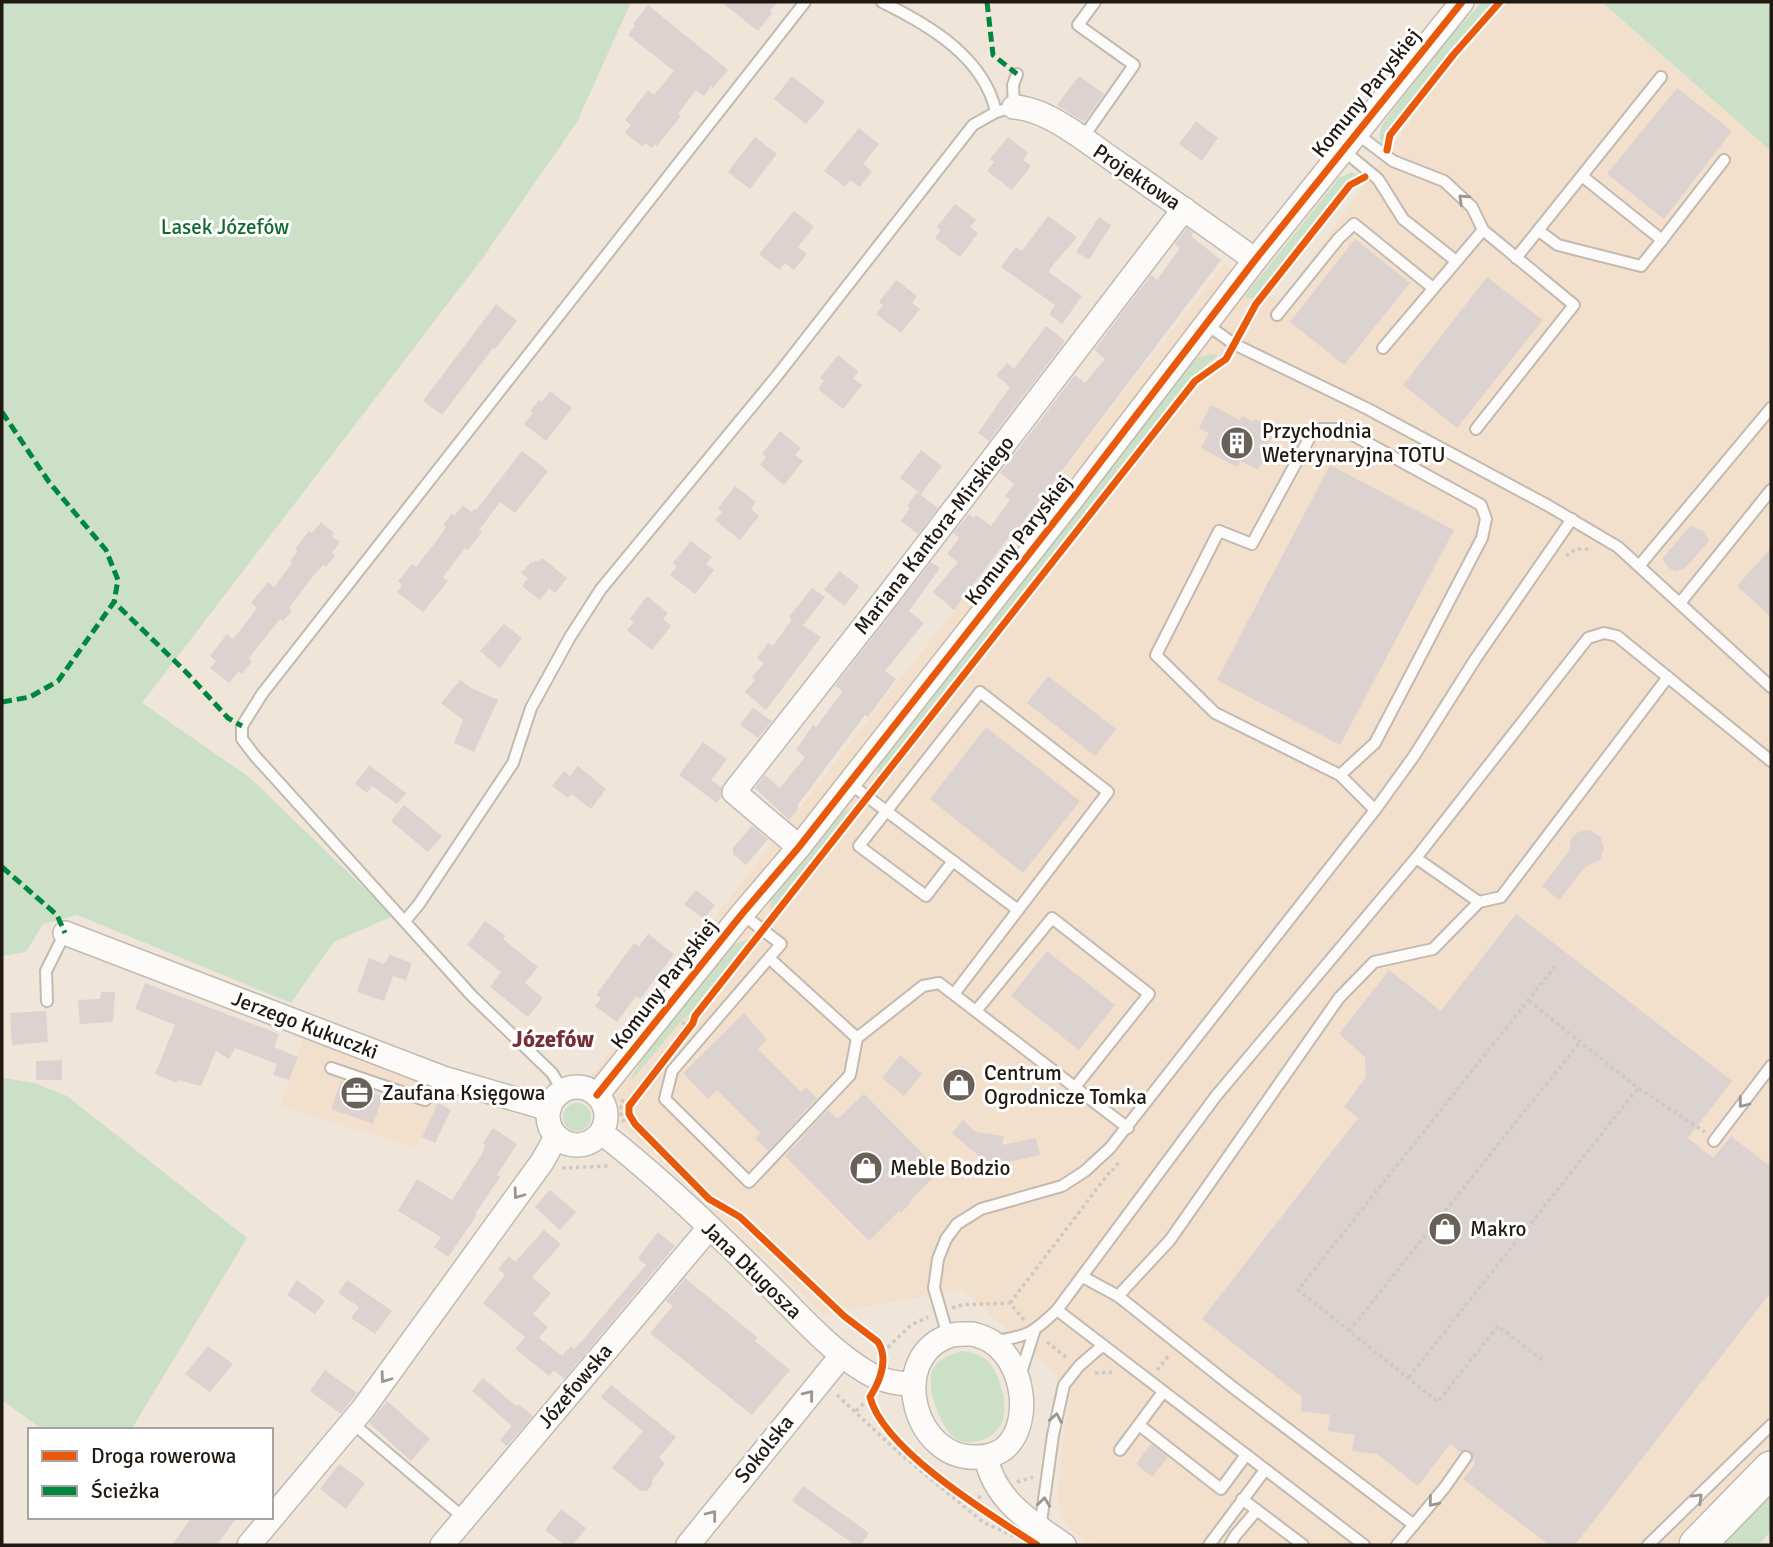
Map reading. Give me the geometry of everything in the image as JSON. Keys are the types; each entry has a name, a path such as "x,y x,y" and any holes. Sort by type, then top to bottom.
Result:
{"main road":[{"path":"1697,1545 1771,1469"}],"street":[{"name":"Komuny Paryskiej","path":"597,1095 799,847 1255,260 1461,2"},
{"name":"Projektowa","path":"1005,109 1029,108 1042,114 1255,260"},
{"name":"Mariana Kantora-Mirskiego","path":"799,847 734,792 1184,209"},
{"name":"Jerzego Kukuczki","path":"65,933 443,1078 549,1110"},
{"path":"571,1087 581,1087 597,1095 603,1101 607,1117 602,1133 596,1140 579,1146 570,1145 556,1137 548,1124 551,1102 571,1087"},
{"name":"Jana Długosza","path":"602,1133 709,1228 842,1354 864,1371 881,1379 898,1384 914,1384"},
{"path":"273,1516 351,1422 542,1162 556,1137"},
{"name":"Józefowska","path":"442,1545 709,1228"},
{"path":"972,1334 992,1342 1006,1356 1018,1381 1021,1419 1006,1448 986,1457 962,1458 941,1448 925,1428 915,1400 916,1366 922,1354 948,1336 972,1334"},
{"name":"Sokolska","path":"688,1545 842,1354"},
{"path":"986,1457 993,1481 1033,1530 1064,1545"},
{"path":"249,1545 271,1519"}],"lane":[{"path":"563,1091 552,1073 472,996 255,755 242,738 242,726 279,673 805,2"},
{"path":"882,2 907,14 947,40 983,78 993,98 1005,109"},
{"path":"1082,139 1134,65 1078,24 1095,2"},
{"path":"405,921 513,763 531,708 570,637 601,589 776,377 973,125 1005,109 1017,74"},
{"path":"1516,258 1661,78"},
{"path":"1349,142 1444,181 1472,207 1483,230 1574,305 1476,429"},
{"path":"1349,142 1378,179 1403,219 1456,261"},
{"path":"1539,231 1558,245 1642,266 1724,160"},
{"path":"1582,176 1662,240"},
{"path":"1278,316 1339,238 1354,224 1433,288"},
{"path":"1383,348 1483,230"},
{"path":"1206,324 1234,345 1368,409 1572,519 1618,547 1771,687"},
{"path":"1639,566 1771,408"},
{"path":"1340,775 1374,743 1482,538 1486,519 1480,505 1342,429 1321,429 1311,435 1252,544 1219,531 1156,655 1215,713 1340,775 1375,810"},
{"path":"1680,603 1771,490"},
{"path":"948,1336 934,1288 938,1259 946,1239 957,1224 981,1209 1062,1186 1086,1171 1110,1149 1375,810 1572,519"},
{"path":"992,1342 1034,1332 1057,1310 1216,1096 1416,858 1588,638 1604,633 1617,636 1771,761"},
{"path":"1118,1296 1170,1240 1339,998 1374,962 1433,949 1479,902 1500,897 1668,677"},
{"path":"953,861 926,896 859,846 980,692 1108,792 954,994"},
{"path":"849,783 1018,910"},
{"path":"1416,858 1479,902"},
{"path":"742,914 781,944 672,1071 665,1099 749,1182 850,1075 858,1038 923,986 939,983 1128,1128"},
{"path":"976,1011 1052,918 1150,994 1075,1087"},
{"path":"47,1000 47,971 65,933"},
{"path":"769,958 858,1038"},
{"path":"1714,1140 1771,1066"},
{"path":"331,1068 425,1100 443,1078"},
{"path":"1083,1277 1118,1296 1235,1389 1415,1525"},
{"path":"1057,1310 1364,1545"},
{"path":"1018,1381 1034,1332"},
{"path":"1033,1530 1064,1385 1079,1366 1102,1346"},
{"path":"1121,1450 1163,1392"},
{"path":"351,1422 464,1518"},
{"path":"1139,1425 1221,1489 1246,1455"},
{"path":"1648,1545 1771,1425"},
{"path":"1397,1545 1466,1457"},
{"path":"1209,1545 1265,1470"},
{"path":"1242,1499 1303,1545"},
{"path":"1230,1545 1234,1536 1257,1510"}],"path":[{"path":"1560,559 1576,549 1594,549"},
{"path":"1542,1360 1499,1326 1438,1402 1298,1290 1557,964"},
{"path":"1528,1001 1638,1088 1698,1126 1714,1140"},
{"path":"685,1033 695,1016"},
{"path":"1349,1331 1580,1042"},
{"path":"1408,1378 1638,1088"},
{"path":"629,1106 629,1114 635,1124"},
{"path":"1110,1149 1112,1171"},
{"path":"1010,1303 1120,1160"},
{"path":"878,1342 882,1353"},
{"path":"830,1390 898,1452 983,1521 1005,1532 1033,1530"},
{"path":"856,1412 870,1397"},
{"path":"870,1397 873,1407"},
{"path":"890,1433 908,1451 974,1504 1033,1530"}],"shaded area":[{"path":"1507,2 1602,2 1771,151 1771,346 1737,391 1771,348 1771,1441 1673,1545 1094,1545 1078,1536 1065,1523 1057,1494 1072,1389 963,1290 823,1314 582,1087 1224,264 1280,302 1433,89"},
{"path":"304,1037 446,1087 416,1148 280,1106"}],"green space":[{"name":"Lasek Józefów","path":"2,2 631,2 577,122 482,259 142,703 249,777 393,916 334,942 291,1003 77,915 43,924 26,952 2,956"},
{"path":"1482,2 1495,2 1444,58 1386,132 1383,146 1379,137 1382,125 1443,44"},
{"path":"1602,2 1771,2 1771,151"},
{"path":"1352,172 1360,176 1347,181 1256,298 1245,296 1339,178"},
{"path":"1210,354 1218,355 1191,379 876,778 880,760 1193,361"},
{"path":"854,807 770,913 772,897 836,815"},
{"path":"751,938 710,993 681,1021 632,1080 652,1043 735,944"},
{"path":"2,1078 35,1083 67,1096 247,1238 132,1428 40,1428 2,1400"},
{"path":"577,1103 587,1107 591,1117 587,1127 577,1131 567,1127 563,1117 567,1107"},
{"path":"962,1351 987,1360 996,1373 1004,1401 1004,1418 1001,1425 988,1437 976,1442 958,1440 946,1429 931,1388 932,1372 937,1364"},
{"path":"1771,1493 1771,1531 1758,1545 1721,1545"}],"building":[{"path":"721,2 777,2 758,31"},
{"path":"648,5 728,70 704,96 696,90 678,114 681,116 657,146 654,144 652,148 645,143 642,146 625,133 631,125 625,120 648,90 654,95 674,71 628,35"},
{"path":"792,76 825,102 806,124 774,99"},
{"path":"1079,76 1104,94 1084,122 1057,105"},
{"path":"1677,88 1732,131 1664,219 1607,174"},
{"path":"1196,121 1218,138 1202,161 1179,144"},
{"path":"859,128 879,144 863,164 872,171 860,187 850,180 845,187 824,171"},
{"path":"755,137 777,154 750,189 728,172"},
{"path":"1008,137 1028,153 1023,160 1031,166 1012,190 987,171 994,162 990,159"},
{"path":"955,204 976,220 970,227 978,233 960,257 935,238 941,230 937,227"},
{"path":"794,211 814,227 798,247 807,254 794,270 785,263 779,270 759,254"},
{"path":"1048,216 1077,237 1049,270 1082,296 1062,324 1049,314 1055,305 1001,267 1016,247 1022,251"},
{"path":"1099,217 1111,225 1089,260 1076,252"},
{"path":"1187,228 1193,233 1191,236 1221,260 954,610 933,592 958,562 947,554 959,538 953,533 969,514 974,518 976,515 991,526 1010,500 1005,496 1014,484 1000,473 1075,375 1085,383 1105,359 1094,350 1151,275 1157,280 1180,248 1175,244"},
{"path":"1355,239 1410,283 1344,365 1290,322"},
{"path":"1487,277 1543,320 1457,428 1403,385"},
{"path":"896,280 917,296 912,303 920,309 901,333 876,314 883,305 879,302"},
{"path":"496,304 517,321 442,415 423,401"},
{"path":"1046,326 1065,341 989,441 978,433 1010,387 996,375 1007,363 1014,369"},
{"path":"838,355 859,372 853,378 862,385 843,409 818,389 824,381 820,378"},
{"path":"550,391 572,408 546,441 524,424 533,413 530,411 539,400 542,402"},
{"name":"Przychodnia Weterynaryjna TOTU","path":"1211,405 1240,420 1242,416 1268,425 1265,433 1272,437 1258,470 1240,461 1237,467 1201,448 1209,433 1199,428"},
{"path":"780,431 801,448 795,455 803,461 784,485 760,465 766,457 762,454"},
{"path":"921,450 942,466 921,494 900,478"},
{"path":"522,451 548,471 515,513 500,502 479,530 482,532 468,550 465,548 443,577 448,581 423,612 397,592 402,585 398,581 412,564 416,567 446,527 443,525 452,513 454,516 463,505 471,512 476,510"},
{"path":"1330,465 1454,530 1340,745 1217,680"},
{"path":"735,486 756,502 751,509 759,516 740,540 715,520 722,512 718,508"},
{"path":"917,492 938,508 918,534 901,521"},
{"path":"321,522 340,542 332,553 335,556 326,567 323,565 314,575 290,606 291,612 283,621 280,619 249,658 252,661 242,674 239,671 229,683 210,668 216,661 210,656 227,634 233,639 239,632 257,608 251,603 268,582 274,587 292,563 290,561 298,551 295,549 309,531 312,533"},
{"path":"1690,526 1704,531 1709,541 1685,568 1675,571 1662,559"},
{"path":"691,541 712,557 706,564 714,570 695,594 670,575 677,566 673,563"},
{"path":"1771,548 1771,617 1737,586"},
{"path":"542,558 567,578 555,593 549,588 540,600 522,586 528,578 521,573 531,562 538,562"},
{"path":"931,562 940,568 909,611 924,623 885,671 896,679 868,717 865,715 789,820 755,788 765,775 780,788 805,757 796,750 813,725 816,727 843,691 835,686"},
{"path":"839,571 859,586 845,606 824,590"},
{"path":"812,588 825,597 803,625 821,637 766,710 745,692 755,680 752,677 764,663 757,658 768,643 773,646 792,619 789,617"},
{"path":"647,596 668,613 663,619 671,626 652,650 627,630 634,622 630,619"},
{"path":"504,624 522,638 500,668 480,651"},
{"path":"1048,676 1116,729 1095,756 1027,703"},
{"path":"460,680 498,700 474,752 454,743 463,720 441,703"},
{"path":"753,708 772,721 758,738 740,725"},
{"path":"986,727 1080,801 1023,873 930,799"},
{"path":"703,742 727,759 711,780 721,787 721,797 717,803 679,775"},
{"path":"369,765 406,793 397,804 372,786 367,793 355,784"},
{"path":"578,766 606,789 591,809 571,794 568,798 552,786 564,771 570,776"},
{"path":"404,805 442,836 428,852 391,821"},
{"path":"752,826 768,839 746,865 733,854 733,848"},
{"path":"1590,830 1601,838 1604,849 1600,860 1585,867 1559,900 1542,886 1570,850 1570,840 1578,832"},
{"path":"696,890 715,905 704,919 684,904"},
{"name":"Makro","path":"1516,914 1732,1081 1688,1138 1713,1158 1731,1136 1771,1167 1771,1292 1575,1545 1549,1545 1463,1479 1475,1464 1470,1450 1460,1452 1450,1444 1418,1486 1377,1454 1352,1451 1355,1435 1328,1431 1330,1415 1301,1411 1302,1397 1202,1319 1358,1118 1344,1107 1366,1077 1365,1057 1339,1034 1389,970 1441,1011"},
{"path":"485,921 506,936 503,939 538,967 525,983 543,998 528,1017 490,987 501,972 467,945"},
{"path":"648,934 674,954 640,999 636,996 617,1022 595,1006 601,998 596,995 634,943 639,946"},
{"path":"1047,951 1115,1005 1079,1050 1011,996"},
{"path":"390,955 412,963 406,980 393,976 384,1001 357,992 369,958 384,964"},
{"path":"145,983 279,1034 274,1047 298,1057 289,1080 273,1075 277,1064 235,1048 229,1059 216,1051 201,1086 178,1080 177,1083 155,1074 175,1025 135,1009"},
{"path":"101,992 115,992 113,1022 80,1024 78,1000 100,999"},
{"path":"46,1011 48,1042 12,1045 10,1013"},
{"path":"744,1013 767,1040 758,1049 801,1092 806,1087 817,1098 768,1151 755,1138 760,1133 717,1090 708,1099 683,1073"},
{"path":"900,1055 922,1074 904,1096 882,1078"},
{"path":"62,1060 62,1080 36,1080 36,1061"},
{"path":"341,1081 383,1097 373,1124 331,1109"},
{"name":"Meble Bodzio","path":"864,1094 940,1171 901,1213 899,1211 869,1241 785,1156 828,1110 838,1119"},
{"path":"438,1103 451,1110 435,1143 422,1137"},
{"path":"963,1120 976,1132 1004,1136 1002,1145 1036,1138 1040,1155 991,1166 952,1133"},
{"path":"493,1128 517,1144 497,1175 500,1177 475,1214 477,1215 448,1257 434,1247 441,1237 398,1211 417,1179 452,1200 482,1154 485,1145 483,1143"},
{"path":"550,1190 576,1212 560,1230 535,1207"},
{"path":"544,1230 561,1244 532,1277 551,1293 533,1314 548,1327 539,1338 562,1356 571,1346 574,1349 582,1341 646,1265 638,1258 658,1232 675,1246 564,1379 554,1370 549,1376 515,1349 525,1337 483,1303 505,1275 498,1269 509,1256 515,1262"},
{"path":"685,1278 758,1338 755,1341 790,1370 752,1415 650,1333 673,1306 666,1301"},
{"path":"297,1280 325,1301 315,1314 287,1295"},
{"path":"347,1280 392,1311 375,1334 351,1318 359,1307 338,1293"},
{"path":"208,1346 233,1364 210,1392 185,1374"},
{"path":"325,1370 357,1393 341,1414 310,1391"},
{"path":"483,1378 516,1406 518,1404 533,1416 507,1446 500,1440 512,1426 472,1391"},
{"path":"611,1385 676,1437 659,1458 665,1463 647,1491 641,1491 612,1468 643,1431 601,1397"},
{"path":"387,1401 430,1439 411,1461 369,1423"},
{"path":"1151,1444 1168,1457 1152,1477 1136,1464"},
{"path":"339,1464 365,1483 346,1509 320,1489"},
{"path":"803,1486 869,1533 861,1545 855,1545 792,1501"},
{"path":"561,1509 586,1528 573,1545 565,1545 545,1530"},
{"path":"191,1519 236,1519 217,1545 172,1545"}],"marked path":[{"path":"987,2 993,55 1017,74"},
{"path":"2,412 49,482 106,550 118,580 114,602"},
{"path":"2,702 30,697 58,681 114,602 187,673 228,718 242,726"},
{"path":"2,867 57,915 65,933"}],"cycle path":[{"path":"597,1095 799,847 1073,498 1255,260 1462,2"},
{"path":"1387,150 1390,135 1454,54 1500,2"},
{"path":"1037,1545 942,1480 895,1438 879,1417 870,1397 880,1377 883,1363 878,1342 844,1316 740,1217 709,1199 635,1124 629,1114 629,1106 693,1023 695,1016 1195,381 1226,359 1256,304 1350,185 1365,177"}],"place":[{"name":"Przychodnia Weterynaryjna TOTU","path":"1237,443"},
{"name":"Centrum Ogrodnicze Tomka","path":"959,1085"},
{"name":"Zaufana Księgowa","path":"357,1093"},
{"name":"Meble Bodzio","path":"866,1168"},
{"name":"Makro","path":"1445,1229"}],"district":[{"name":"Józefów","path":"553,1039"}]}
